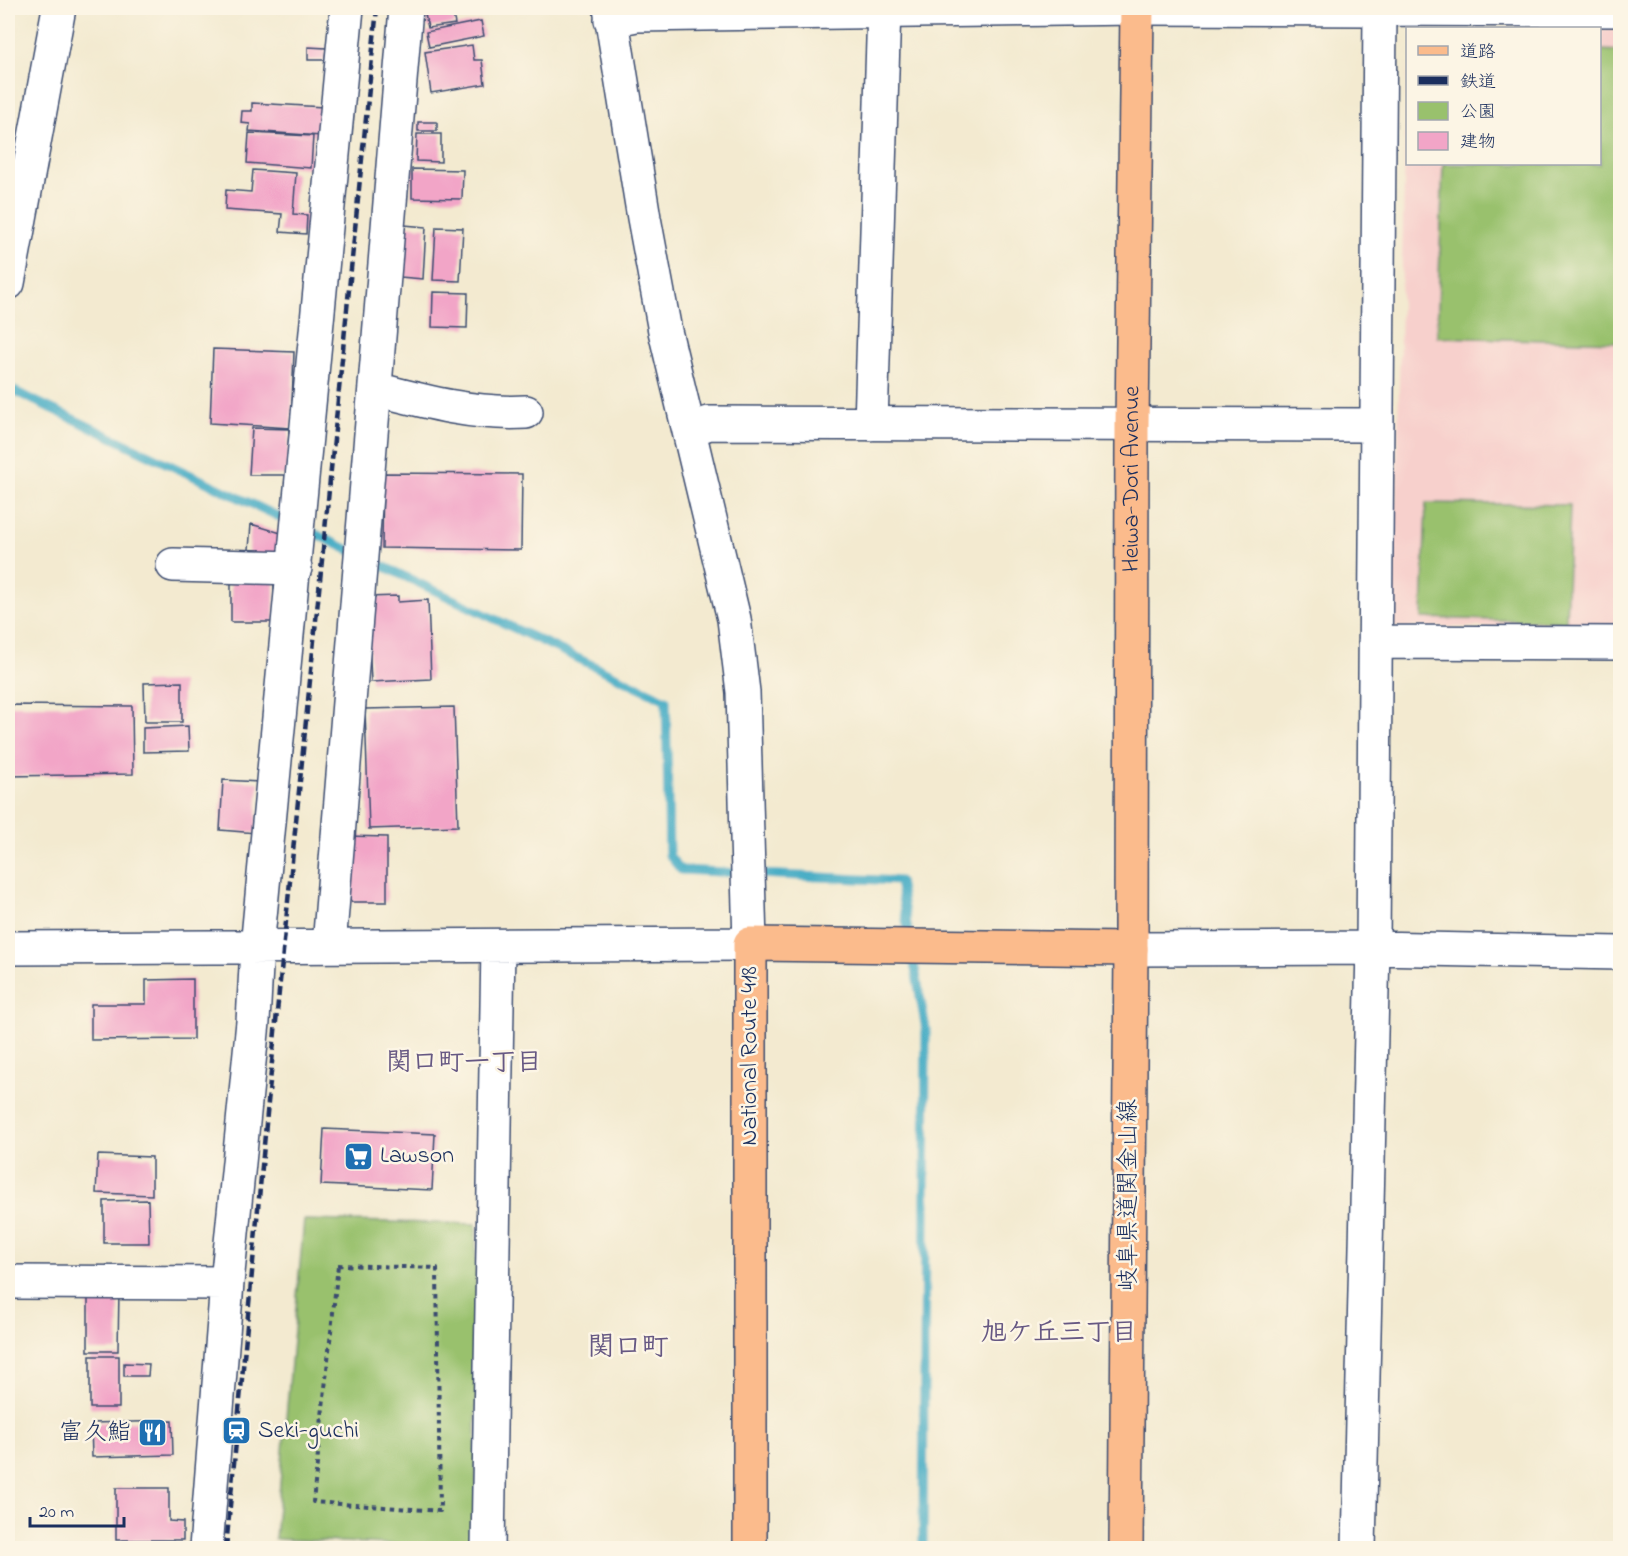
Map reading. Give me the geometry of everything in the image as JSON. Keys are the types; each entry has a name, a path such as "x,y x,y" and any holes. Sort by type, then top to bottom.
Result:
{"main road":[{"name":"Heiwa-Dori Avenue","path":"1131,949 1132,425 1137,8"},
{"name":"National Route 418","path":"750,1548 750,944 1131,949"},
{"name":"岐阜県道関金山線","path":"1126,1548 1131,949"}],"street":[{"path":"8,283 59,8"},
{"path":"206,1548 227,1283 252,1034 257,948 347,8"},
{"path":"329,946 406,8"},
{"path":"1359,1548 1373,948 1380,8"},
{"path":"871,424 884,9"},
{"path":"8,948 750,944 743,692 734,619 665,331 611,14 884,9 1610,9"},
{"path":"376,389 453,408 509,413 526,412"},
{"path":"690,430 709,423 1377,425"},
{"path":"173,565 295,554"},
{"path":"1375,642 1620,643"},
{"path":"488,1548 498,946"},
{"path":"1131,949 1373,948 1620,953"},
{"path":"8,1282 227,1283"}],"path":[{"path":"338,1265 437,1268 440,1511 313,1502 338,1265"}],"shaded area":[{"path":"1601,30 1620,30 1620,627 1393,627 1406,101 1406,165 1601,165"}],"green space":[{"path":"1601,50 1620,51 1620,342 1437,337 1443,165 1601,165"},
{"path":"1426,503 1570,505 1566,622 1422,618"},
{"path":"304,1220 476,1224 476,1548 275,1539"}],"building":[{"path":"452,9 455,24 428,28 425,14"},
{"path":"481,21 484,36 429,47 426,32"},
{"path":"472,45 474,60 482,60 485,84 431,93 425,52"},
{"path":"308,47 326,48 325,60 308,60"},
{"path":"252,103 324,107 322,136 249,131 250,124 241,123 242,111 252,111"},
{"path":"418,122 437,122 437,131 418,131"},
{"path":"249,133 313,136 311,168 247,163"},
{"path":"417,134 441,134 441,162 416,161"},
{"path":"412,169 463,170 462,199 412,198"},
{"path":"253,170 296,173 293,214 307,215 306,234 280,232 282,214 225,210 226,190 251,192"},
{"path":"404,225 426,227 423,279 400,277"},
{"path":"436,227 463,228 460,281 433,280"},
{"path":"433,292 468,293 467,328 432,327"},
{"path":"213,349 294,352 291,428 210,423"},
{"path":"252,428 289,429 287,475 249,475"},
{"path":"383,473 522,474 521,550 382,548"},
{"path":"251,524 281,533 279,563 248,562"},
{"path":"231,573 274,574 274,622 231,622"},
{"path":"398,596 398,602 428,600 431,679 371,682 367,597"},
{"path":"182,682 182,722 145,722 144,683"},
{"path":"8,705 132,706 133,774 8,776"},
{"path":"454,707 458,826 369,829 365,709"},
{"path":"188,726 189,751 143,752 143,728"},
{"path":"223,780 259,782 256,833 220,830"},
{"path":"346,836 387,837 387,902 352,902 344,892"},
{"path":"193,979 193,1039 91,1040 91,1004 146,1004 146,980"},
{"path":"324,1129 435,1134 432,1190 321,1185"},
{"path":"98,1155 152,1157 152,1195 96,1193"},
{"path":"148,1200 149,1243 104,1243 104,1201"},
{"path":"88,1289 119,1289 118,1351 88,1351"},
{"path":"90,1356 119,1356 119,1408 90,1408"},
{"path":"124,1363 149,1364 148,1376 124,1376"},
{"path":"172,1421 173,1455 92,1457 91,1423"},
{"path":"116,1488 169,1488 169,1521 183,1522 183,1540 116,1540"}],"waterway":[{"path":"8,388 290,522"},
{"path":"303,528 355,553"},
{"path":"368,559 666,700 669,855 681,870 899,881 926,1029 923,1548"}],"railway":[{"path":"226,1548 377,8"}],"place":[{"name":"Lawson","path":"359,1156"},
{"name":"Seki-guchi","path":"237,1431"},
{"name":"富久鮨","path":"152,1433"}],"district":[{"name":"関口町一丁目","path":"464,1064"},
{"name":"旭ケ丘三丁目","path":"1059,1334"},
{"name":"関口町","path":"628,1348"}]}
